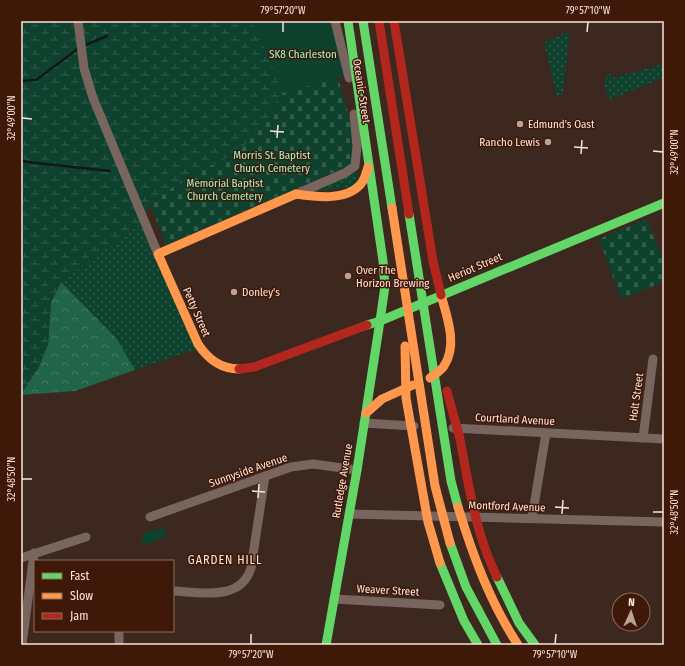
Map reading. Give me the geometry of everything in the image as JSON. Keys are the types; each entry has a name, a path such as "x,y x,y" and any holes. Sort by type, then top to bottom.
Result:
{"main road":[{"name":"Rutledge Avenue","path":"326,645 357,470 385,286 383,261 348,21"},
{"path":"364,21 434,486 444,531 469,594 483,622 497,645"},
{"path":"379,21 414,252 426,313 452,481 466,534 490,594 518,645"},
{"path":"366,414 376,401 394,392 427,380 444,366 451,351 450,336 431,246 402,58 394,21"},
{"path":"158,254 296,194 310,196 334,196 352,191 360,186 368,165"},
{"name":"Heriot Street","path":"226,369 240,371 254,368 316,343 380,321 664,203"},
{"name":"Petty Street","path":"158,254 198,344 206,357 226,369"},
{"path":"404,285 406,398 420,488 428,522 443,572 464,621 478,645"},
{"path":"426,313 459,436 477,527 498,580 519,623 535,645"}],"street":[{"path":"78,21 84,68 93,98 158,254"},
{"name":"Oceanic Street","path":"296,194 345,173 355,166 357,146 351,84 335,21"},
{"name":"Holt Street","path":"643,438 653,359"},
{"name":"Courtland Avenue","path":"364,423 664,439"},
{"path":"532,518 546,433"},
{"name":"Sunnyside Avenue","path":"150,517 280,470 313,464 357,470"},
{"path":"174,591 223,593 234,590 245,580 251,568 265,476"},
{"name":"Montford Avenue","path":"349,514 664,522"},
{"path":"21,558 86,537"},
{"path":"22,645 34,553"},
{"name":"Weaver Street","path":"334,599 440,605"},
{"path":"118,645 119,632"}],"green space":[{"path":"21,21 251,21 269,56 282,93 266,121 238,153 190,175 150,204 143,222 61,282 51,302 48,345 38,369 21,394"},
{"name":"SK8 Charleston","path":"251,21 335,21 348,75 282,93 269,56"},
{"path":"568,32 569,37 563,94 557,96 544,43"},
{"path":"664,64 664,77 614,98 612,101 607,95 605,80 609,73 613,78"},
{"path":"338,77 352,128 355,163 166,245 150,204 190,175 238,153 266,121 282,93"},
{"path":"355,170 358,176 356,187 314,191"},
{"path":"646,219 664,262 664,282 621,299 599,239"},
{"path":"143,222 200,348 135,370 117,339 61,282"},
{"path":"61,282 117,339 135,370 75,391 21,395 48,345 51,302"},
{"path":"165,529 166,538 157,539 150,544 142,542 142,536 147,531"}],"waterway":[{"path":"83,46 107,36"},
{"path":"21,81 36,80 79,48"},
{"path":"21,160 27,162 110,171"}],"traffic: fast":[{"path":"348,21 383,261 385,286 380,321"},
{"path":"363,21 392,208"},
{"path":"367,325 380,321 664,203"},
{"path":"409,214 451,481 458,507"},
{"path":"326,645 357,470 380,321"},
{"path":"450,543 466,587 497,645"},
{"path":"440,563 464,621 478,645"},
{"path":"497,577 519,623 535,645"}],"traffic: slow":[{"path":"296,194 321,197 346,194 354,190 362,183 368,167"},
{"path":"239,369 232,369 220,365 210,359 198,344 158,254 296,194"},
{"path":"392,208 435,486 450,543"},
{"path":"430,378 444,366 450,349 450,331 441,295"},
{"path":"405,346 406,398 428,522 440,563"},
{"path":"366,413 382,399 413,385"},
{"path":"458,507 483,578 499,612 518,645"}],"traffic: jam":[{"path":"379,21 409,214"},
{"path":"394,21 433,261 441,295"},
{"path":"239,369 254,367 367,325"},
{"path":"447,391 460,439 478,526 489,560 497,577"}],"place":[{"name":"Edmund's Oast","path":"520,124"},
{"name":"Rancho Lewis","path":"548,142"},
{"name":"Over The Horizon Brewing","path":"348,276"},
{"name":"Donley's","path":"234,292"}],"district":[{"name":"GARDEN HILL","path":"225,560"}],"park label":[{"name":"Morris St. Baptist Church Cemetery","path":"272,161"},
{"name":"Memorial Baptist Church Cemetery","path":"225,189"}]}
